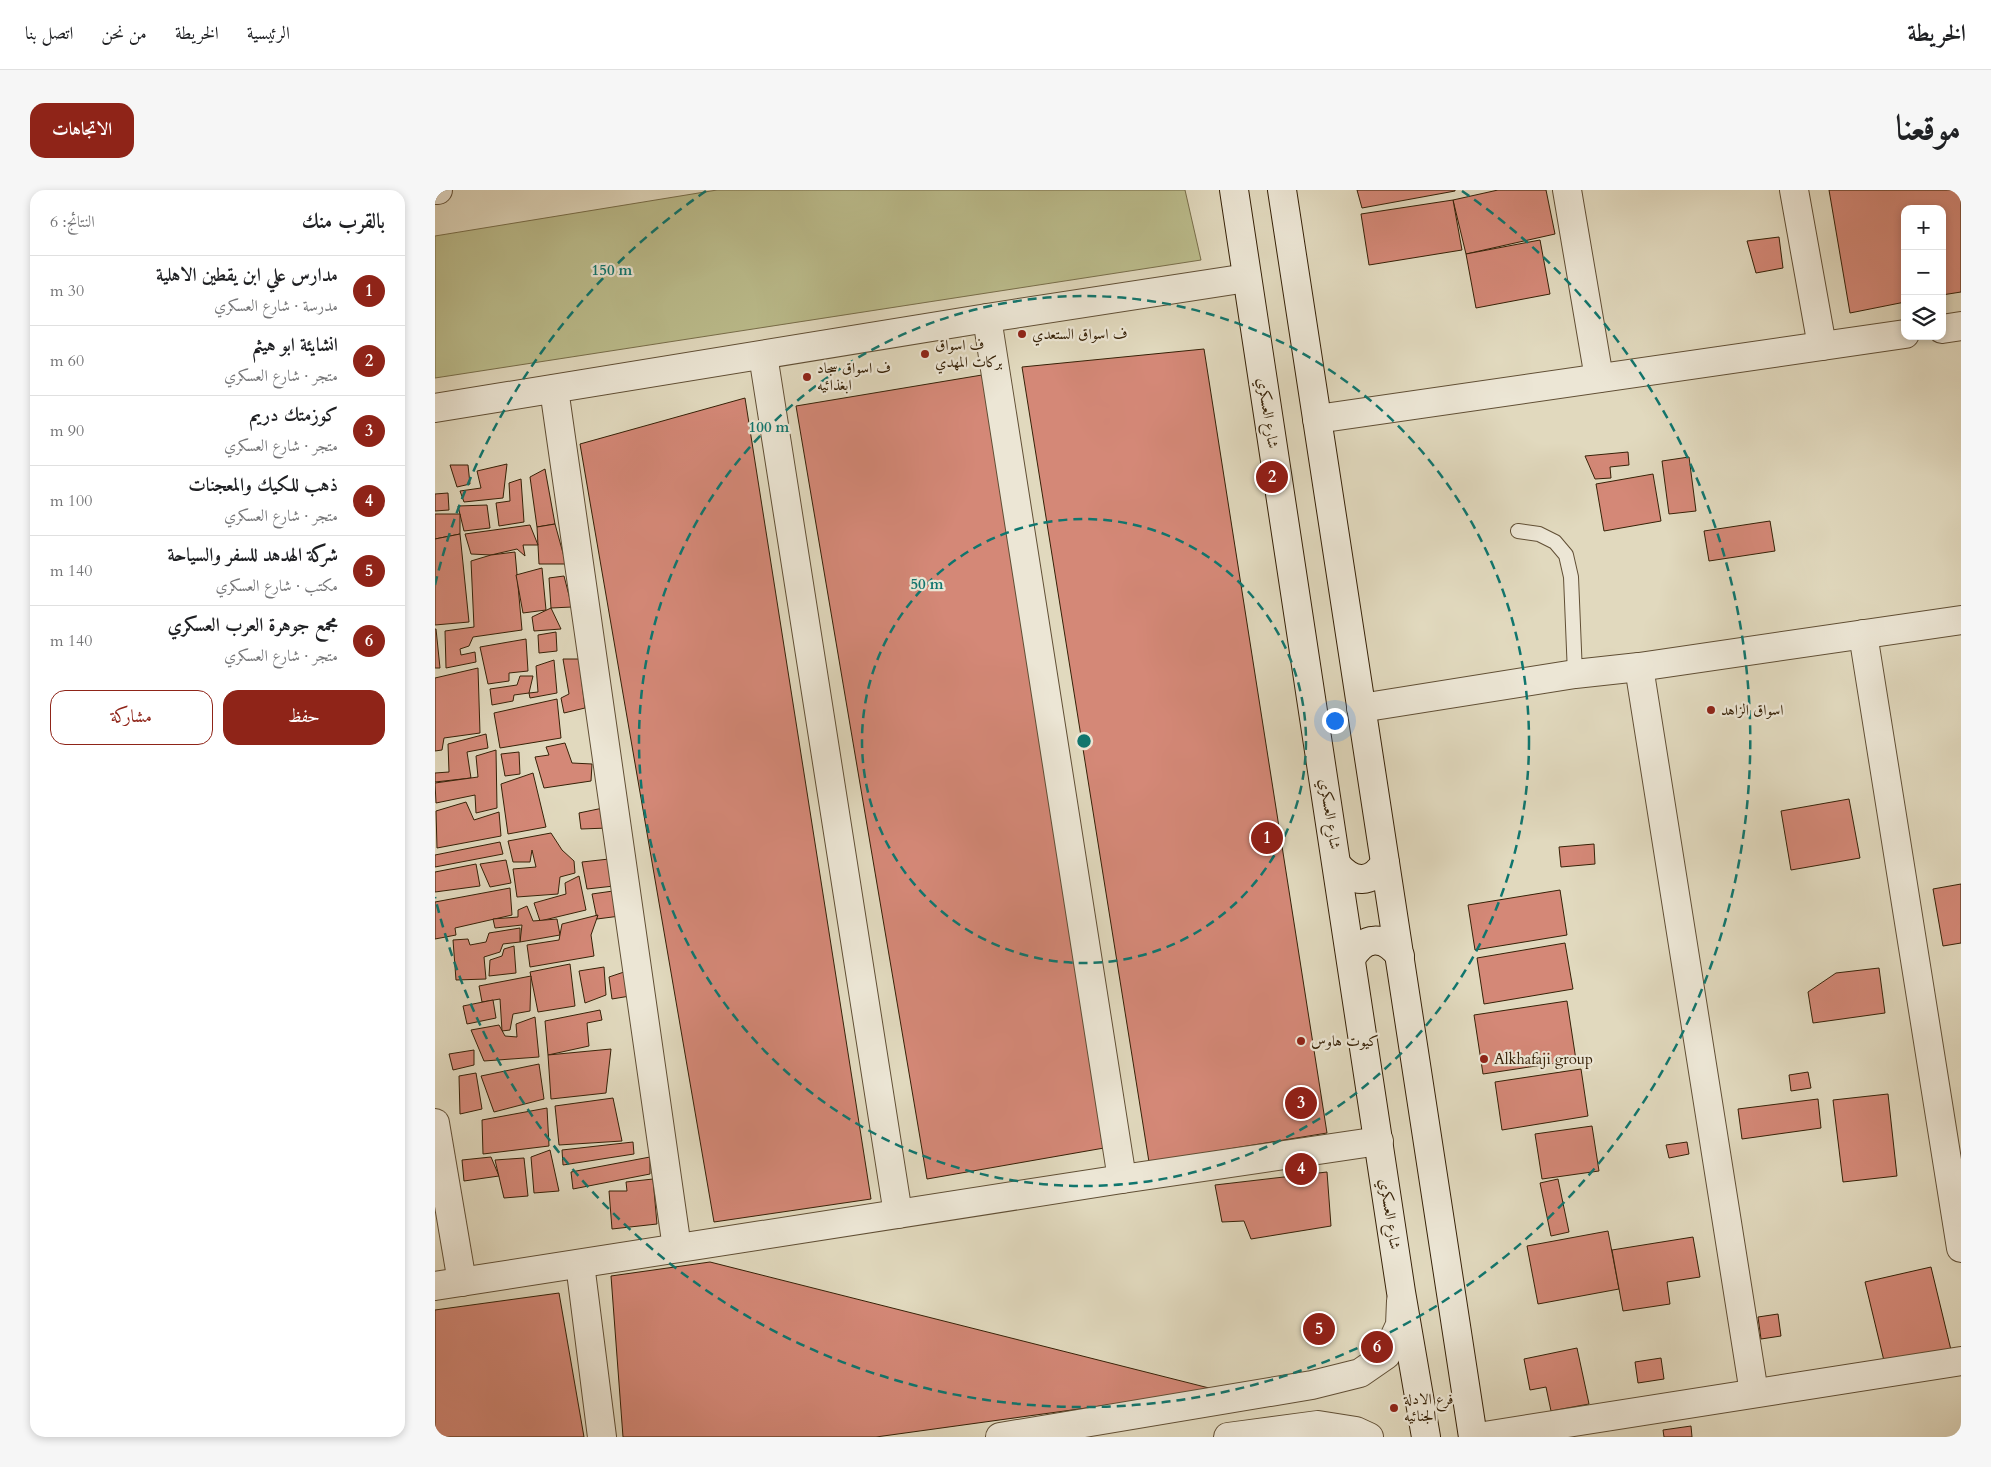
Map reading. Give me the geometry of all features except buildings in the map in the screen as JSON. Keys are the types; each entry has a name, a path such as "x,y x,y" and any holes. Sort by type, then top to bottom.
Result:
{"street":[{"name":"شارع العسكري","path":"1234,190 1401,1292 1427,1437"},
{"path":"1282,190 1473,1437"},
{"path":"1567,190 1599,378"},
{"path":"1794,190 1822,346"},
{"path":"435,408 987,318 1247,278"},
{"path":"987,318 1123,1179"},
{"path":"1946,328 1961,326"},
{"path":"1317,419 1901,335"},
{"path":"763,355 899,1214"},
{"path":"554,389 677,1248"},
{"path":"1361,708 1575,674 1639,667 1961,620"},
{"path":"1863,634 1961,1248"},
{"path":"1639,667 1754,1394"},
{"path":"1337,866 1345,874 1357,879 1369,878 1379,872 1385,863"},
{"path":"1351,959 1362,945 1367,942 1379,941 1391,946 1400,956"},
{"path":"435,1124 462,1282"},
{"path":"435,1286 1379,1141"},
{"path":"580,1264 603,1437"},
{"path":"1000,1437 1312,1385 1360,1372 1386,1354 1400,1325 1401,1292"},
{"path":"1478,1437 1961,1361"},
{"path":"1312,1385 1320,1390 1325,1398 1327,1408 1324,1417 1318,1424"},
{"path":"1228,1437 1318,1424 1356,1431 1369,1437"}],"lane":[{"path":"1518,531 1539,534 1555,542 1566,555 1571,578 1575,674"}],"green space":[{"path":"717,190 1185,190 1201,260 435,378 435,236"}],"place":[{"name":"ف اسواق الستعدي","path":"1022,334"},
{"name":"ف اسواق بركات المهدي","path":"925,354"},
{"name":"ف اسواق سجاد ابغذائيه","path":"807,377"},
{"name":"انشايئة ابو هيثم","path":"1272,477"},
{"name":"اسواق الزاهد","path":"1711,710"},
{"name":"مدارس علي ابن يقطين الاهلية","path":"1267,838"},
{"name":"كيوت هاوس","path":"1301,1041"},
{"name":"Alkhafaji group","path":"1484,1059"},
{"name":"كوزمتك دريم","path":"1301,1103"},
{"name":"ذهب للكيك والمعجنات","path":"1301,1169"},
{"name":"شركة الهدهد للسفر والسياحة","path":"1319,1329"},
{"name":"مجمع جوهرة العرب العسكري","path":"1377,1347"},
{"name":"فرع الادلة الجنائيه","path":"1394,1408"}]}
